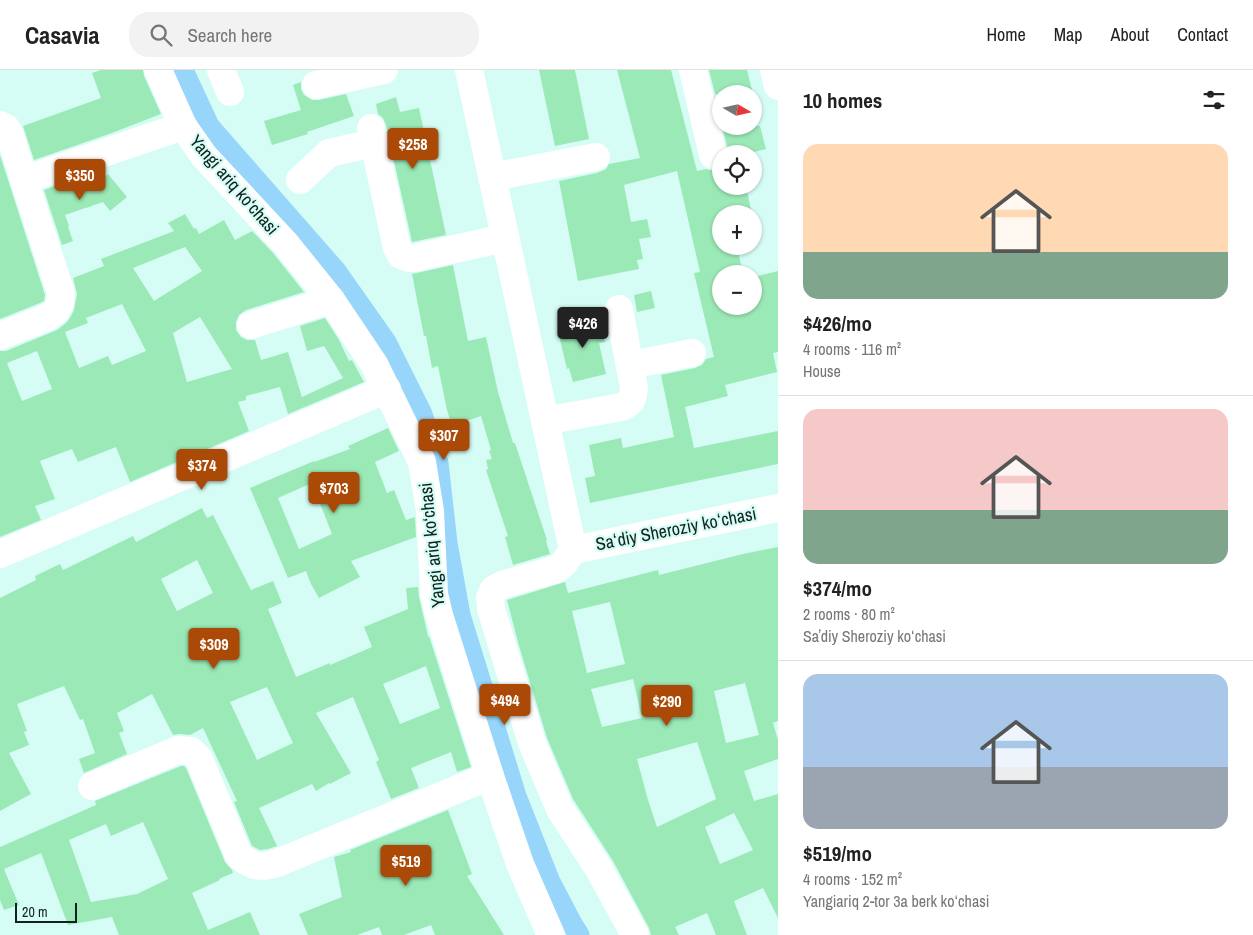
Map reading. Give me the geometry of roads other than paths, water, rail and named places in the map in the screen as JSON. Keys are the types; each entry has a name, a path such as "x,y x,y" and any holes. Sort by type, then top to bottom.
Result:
{"street":[{"name":"Yangi ariq ko‘chasi","path":"158,70 183,126 204,156 284,242 331,300 374,364 422,462 430,511 434,594 439,615 520,864 551,935"},
{"path":"468,70 573,550 557,569 494,588 490,598 491,609 532,743 560,809 599,869 635,935"},
{"path":"693,70 712,155"},
{"path":"774,70 778,86"},
{"path":"316,85 372,71"},
{"path":"0,125 6,128 10,135 61,293 60,303 56,311 48,317 0,336"},
{"path":"24,180 183,126"},
{"path":"300,180 329,153 373,136 397,248 401,255 414,258 505,238"},
{"path":"492,177 596,157"},
{"path":"251,325 331,300"},
{"path":"545,422 622,407 629,404 633,398 634,388 619,309"},
{"path":"630,365 692,353"},
{"path":"0,554 387,389"},
{"name":"Saʻdiy Sheroziy koʻchasi","path":"573,550 778,508"},
{"path":"92,786 178,750 191,751 199,759 239,856 248,863 264,867 490,776"}],"waterway":[{"path":"183,70 209,126 336,271 386,342 422,414 438,463 447,543 460,615 516,796 550,882 579,935"}]}
